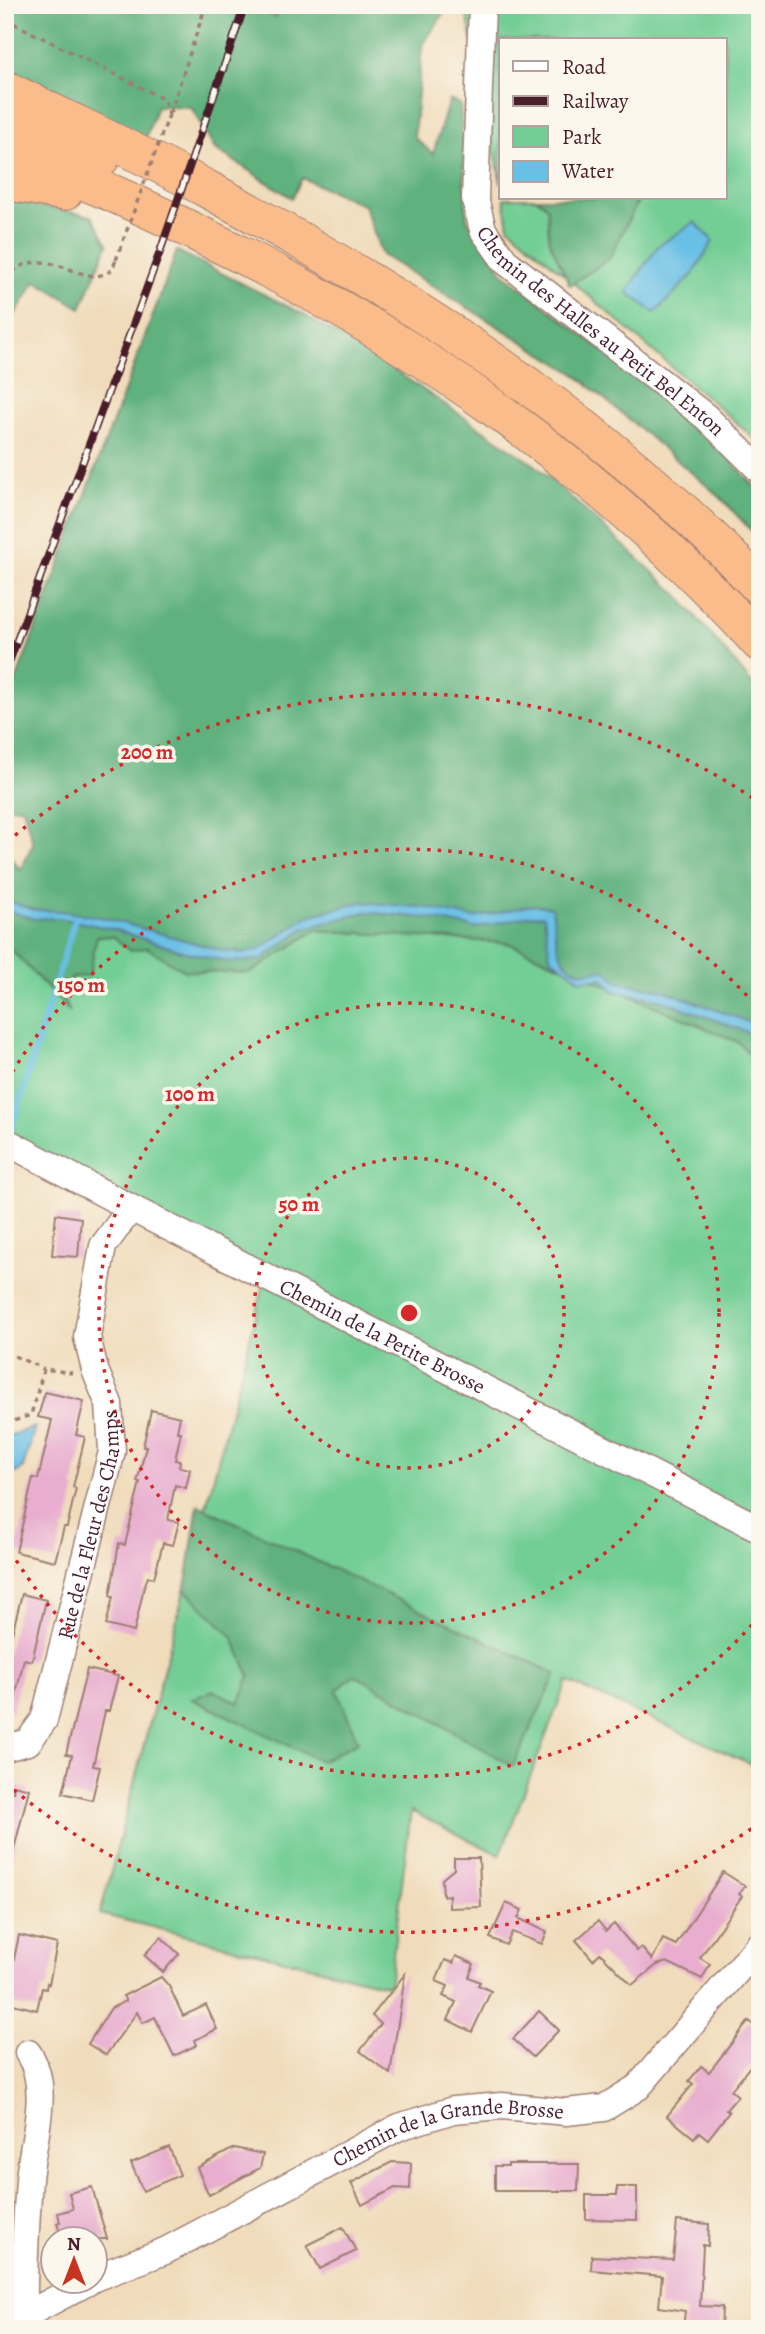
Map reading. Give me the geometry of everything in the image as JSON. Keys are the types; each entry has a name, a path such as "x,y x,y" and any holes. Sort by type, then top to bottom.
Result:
{"highway":[{"path":"5,89 207,189 434,320 568,414 683,511 760,587"},
{"path":"5,125 102,158 305,244"},
{"path":"5,153 115,193 255,261 342,308 423,359 550,449 680,561 760,643"},
{"path":"5,181 55,189 118,207 255,261"}],"street":[{"name":"Chemin des Halles au Petit Bel Enton","path":"481,5 475,198 482,230 505,261 706,416 760,470"},
{"name":"Chemin de la Petite Brosse","path":"5,1141 760,1530"},
{"name":"Rue de la Fleur des Champs","path":"5,1748 28,1742 44,1720 112,1451 110,1404 87,1337 103,1246 131,1208"},
{"name":"Chemin de la Grande Brosse","path":"108,2273 165,2252 399,2127 453,2110 502,2106 566,2112 604,2108 638,2087 760,1944"},
{"path":"15,2321 23,2271 29,2175 39,2107 36,2065 27,2053"},
{"path":"15,2321 61,2296"}],"path":[{"path":"5,279 15,268 37,261 99,276 112,270 206,5"},
{"path":"5,19 164,99 169,115"},
{"path":"5,1352 44,1369 82,1374 84,1381 101,1384"},
{"path":"5,1424 31,1415 44,1369"},
{"path":"5,1565 12,1567"}],"green space":[{"path":"5,5 252,5 275,17 280,5 449,5 422,46 414,137 433,154 449,100 460,104 467,219 504,274 695,422 760,492 760,540 719,496 574,373 382,255 364,205 302,178 292,198 214,148 191,107 157,106 144,142 22,80 5,66"},
{"path":"465,5 760,5 760,443 509,227 504,200 726,200 726,38 499,38 499,173"},
{"path":"5,199 92,216 108,244 81,308 36,281 5,330"},
{"path":"538,200 633,200 637,203 609,259 570,285 549,240 547,207"},
{"path":"177,251 301,313 391,368 535,465 678,595 760,693 760,1064 738,1042 508,943 316,930 250,973 185,971 147,948 130,951 114,937 97,936 89,976 72,977 63,999 70,1012 5,943 5,848 20,870 33,844 23,807 5,807 5,710"},
{"path":"5,900 250,973 316,930 508,943 738,1042 760,1064 760,1768 567,1681 500,1855 411,1811 389,1986 100,1914 268,1269 5,1148"},
{"path":"198,1505 556,1674 513,1766 355,1675 337,1690 358,1742 321,1761 192,1699 213,1690 239,1703 250,1676 232,1636 185,1590"}],"water":[{"path":"695,222 713,241 693,274 655,313 627,292 658,246"},
{"path":"5,900 34,910 101,917 220,950 242,953 258,950 308,916 362,902 430,908 474,918 532,905 552,907 558,946 567,964 574,969 583,972 606,970 618,982 663,990 760,1026 760,1037 662,1000 613,991 603,978 581,980 550,957 544,916 532,915 475,928 427,918 365,912 303,929 261,960 230,962 185,952 113,929 58,918 35,919 8,911 5,909"},
{"path":"35,1427 23,1468 5,1480 5,1437"}],"building":[{"path":"56,1214 81,1218 78,1257 52,1255"},
{"path":"45,1392 84,1401 76,1435 85,1437 73,1487 76,1488 67,1527 64,1527 55,1561 16,1552 33,1478 38,1479 52,1420 38,1417"},
{"path":"151,1410 180,1417 177,1432 181,1432 175,1460 180,1461 179,1467 190,1469 186,1488 175,1485 168,1520 179,1522 173,1545 163,1543 154,1578 148,1577 144,1587 134,1632 106,1625 113,1597 110,1596 119,1543 125,1545 140,1482 137,1482 146,1447 143,1447"},
{"path":"22,1594 46,1600 32,1661 24,1659 12,1711 5,1710 5,1662"},
{"path":"87,1669 118,1676 109,1711 105,1711 93,1766 100,1767 92,1800 63,1793 72,1755 66,1754"},
{"path":"14,1785 29,1789 12,1857 5,1857 5,1790 13,1792"},
{"path":"454,1858 479,1858 481,1907 449,1908 449,1895 443,1896 442,1879 454,1869"},
{"path":"723,1872 745,1886 739,1894 742,1896 700,1958 710,1964 702,1979 667,1962 657,1965 632,1985 600,1953 593,1960 576,1940 598,1921 606,1931 614,1924 637,1951 641,1947 652,1960 663,1939 676,1945"},
{"path":"506,1903 522,1910 518,1918 547,1932 542,1944 512,1932 506,1945 490,1938"},
{"path":"19,1935 57,1944 49,1984 47,1983 46,1989 42,1988 37,2010 5,2002"},
{"path":"161,1937 179,1954 163,1972 144,1955"},
{"path":"456,1956 474,1964 469,1977 491,1991 472,2032 448,2020 456,2002 443,1996 448,1986 436,1981 445,1960 453,1963"},
{"path":"405,1974 390,2074 360,2051 381,2024 372,2016"},
{"path":"161,1977 169,1986 183,2016 206,2005 217,2029 195,2040 197,2045 174,2056 155,2017 143,2023 137,2012 106,2055 88,2044 111,2008 126,2001 123,1996"},
{"path":"539,2011 559,2030 533,2057 513,2039"},
{"path":"749,2021 760,2029 760,2054 731,2090 738,2096 708,2139 699,2132 694,2138 667,2116 693,2084 689,2081 701,2066 709,2072"},
{"path":"169,2147 180,2175 143,2191 131,2163"},
{"path":"234,2148 263,2154 260,2168 209,2195 197,2168"},
{"path":"392,2162 411,2163 410,2189 395,2188 362,2205 351,2183"},
{"path":"579,2164 578,2191 495,2191 495,2166"},
{"path":"92,2187 103,2226 58,2226 58,2213 73,2209 69,2193"},
{"path":"617,2187 637,2187 637,2220 586,2219 586,2195 617,2195"},
{"path":"677,2221 709,2224 708,2246 703,2245 700,2306 722,2307 721,2329 683,2329 685,2311 659,2307 662,2276 591,2270 592,2256 673,2260"},
{"path":"343,2227 356,2251 320,2269 307,2245"}],"waterway":[{"path":"10,1134 74,922"}],"railway":[{"path":"5,673 161,249 245,5"}]}
